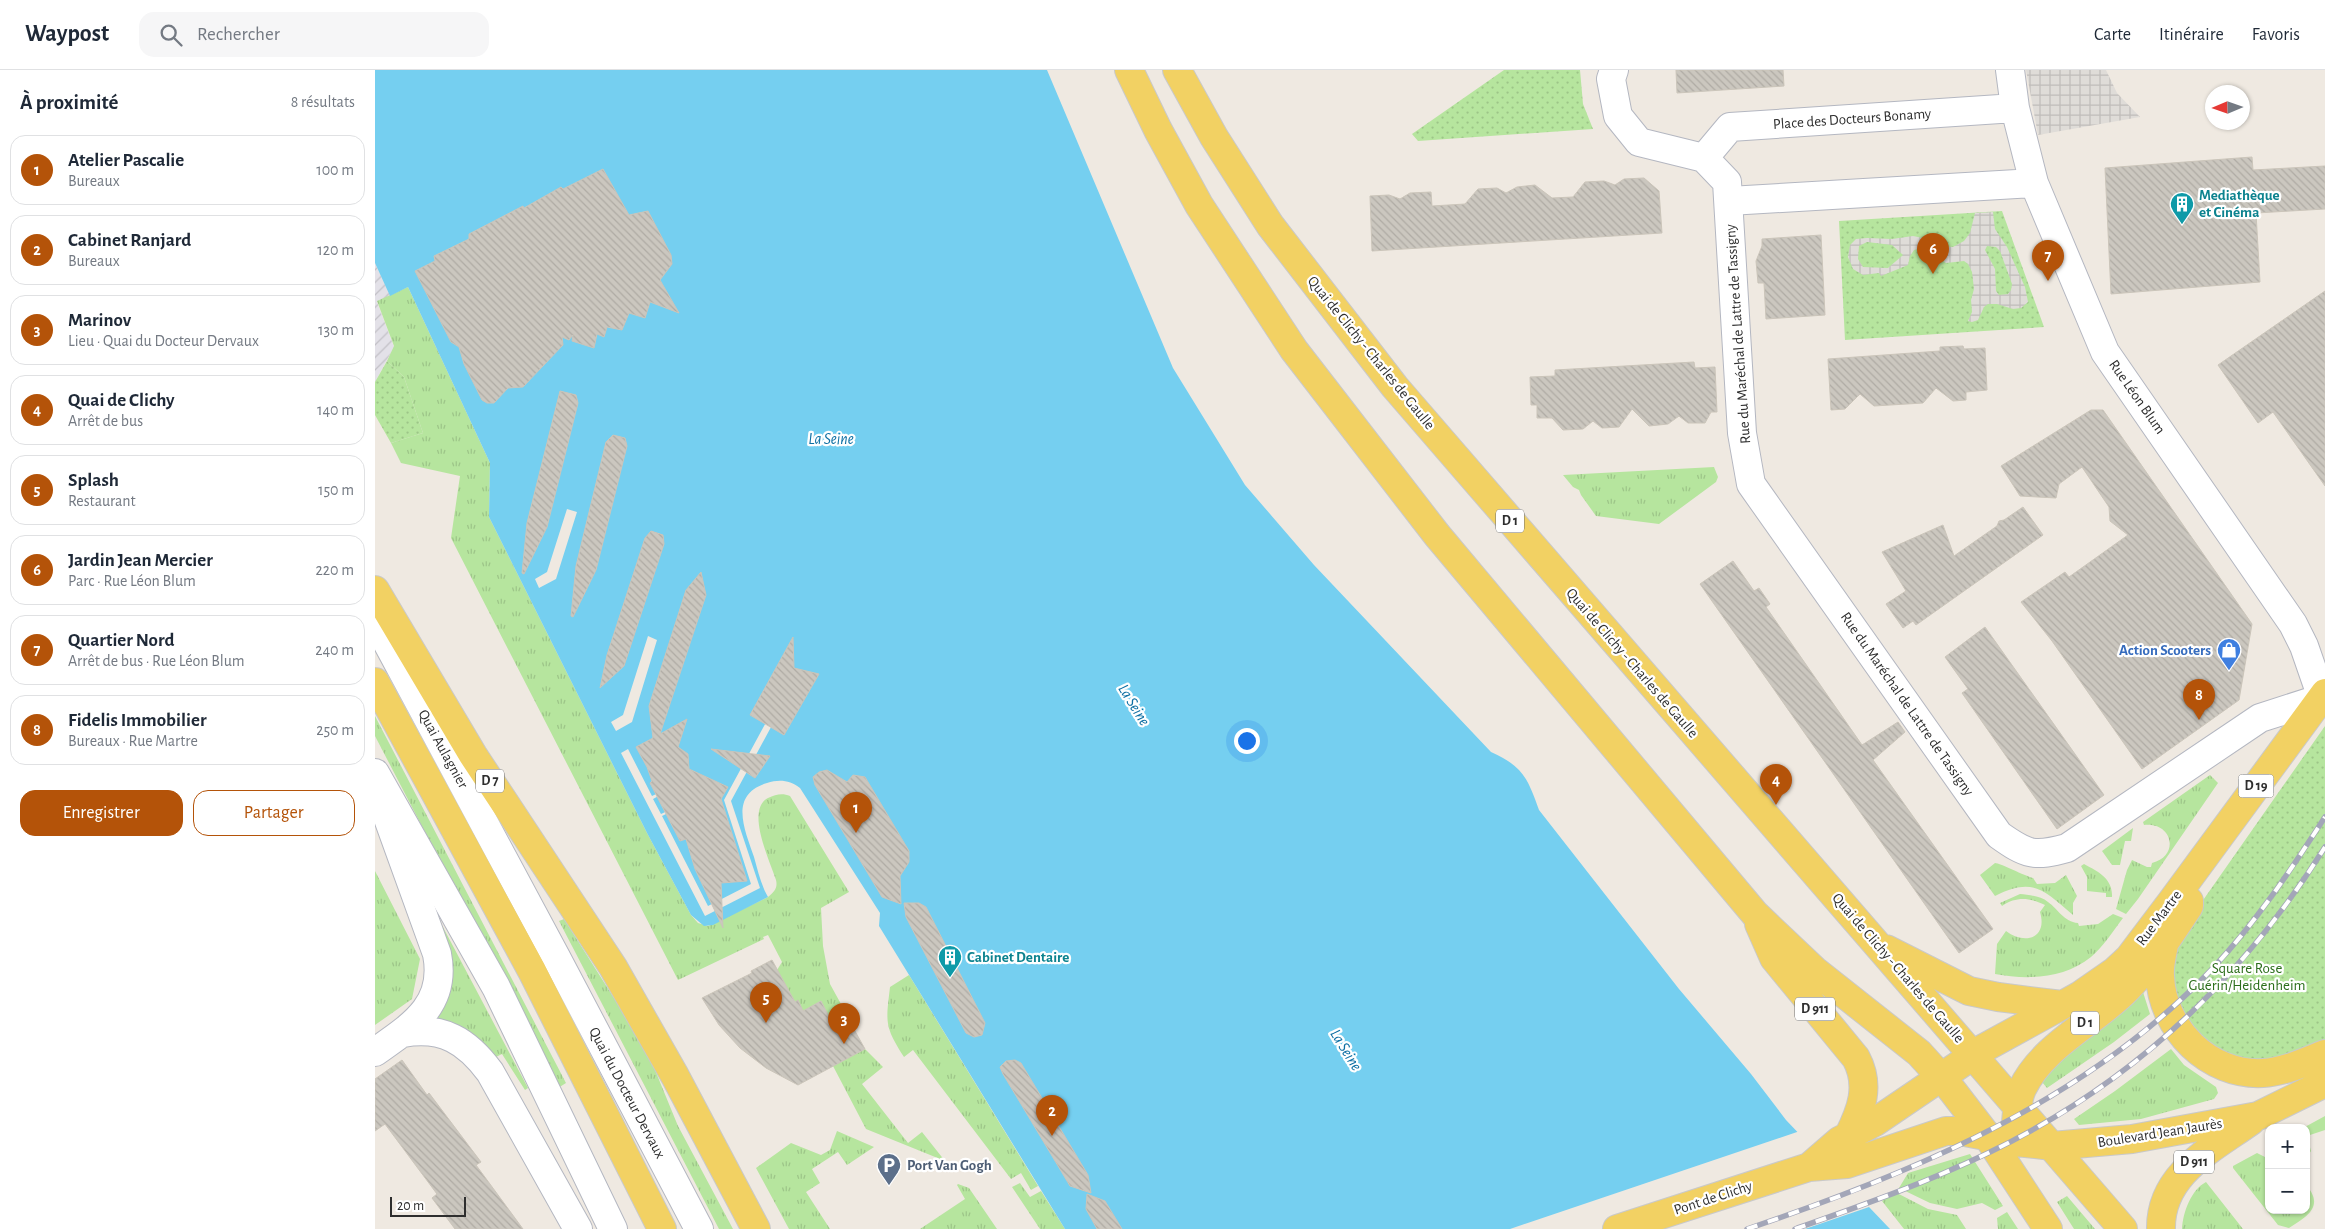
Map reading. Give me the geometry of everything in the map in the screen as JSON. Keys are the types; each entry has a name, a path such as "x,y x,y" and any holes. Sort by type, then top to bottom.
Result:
{"main road":[{"path":"1129,70 1158,130 1199,205 1294,350 1437,535 1755,914 1814,970 1916,1049 1988,1137"},
{"name":"Quai de Clichy - Charles de Gaulle","path":"1177,70 1214,137 1270,225 1395,387 2123,1229"},
{"name":"D 7","path":"375,590 473,755 613,968 675,1076 756,1229"},
{"name":"Quai Aulagnier","path":"375,682 532,971"},
{"name":"Rue Martre","path":"1974,1055 2101,982 2129,958 2323,695"},
{"name":"D 1","path":"2022,1189 2012,1102 2028,1079 2059,1044 2127,989 2163,945 2189,906 2191,874"},
{"name":"D 911","path":"1755,914 1774,958 1858,1061 1869,1114"},
{"name":"D 1","path":"1878,945 1969,991 1998,997 2062,1005"},
{"path":"2163,945 2159,974 2165,1004 2175,1026 2188,1042 2205,1057 2231,1069 2263,1073 2285,1069 2325,1054"},
{"name":"Quai du Docteur Dervaux","path":"532,971 662,1229"},
{"path":"1869,1114 1948,1087 1974,1055"},
{"name":"Boulevard Jean Jaurès","path":"1988,1137 2053,1146 2132,1139 2258,1116 2325,1083"},
{"path":"1948,1087 2012,1102"},
{"path":"1894,1148 1907,1133 1946,1114 1948,1087"},
{"name":"Pont de Clichy","path":"1809,1167 1839,1141 1848,1136 1869,1114"},
{"name":"D 911","path":"2161,1229 2162,1211 2167,1194 2185,1169 2258,1116"},
{"name":"Pont de Clichy","path":"1617,1229 1809,1167 1847,1164 1946,1131 1960,1131 1988,1137"},
{"name":"D 1","path":"1988,1137 2047,1229"}],"street":[{"path":"1614,70 1611,79 1618,116 1639,142 1704,158"},
{"name":"Rue Léon Blum","path":"2010,70 2015,108 2034,183 2105,352 2293,624 2304,646 2323,695"},
{"name":"Place des Docteurs Bonamy","path":"1704,158 1730,127 2015,108"},
{"name":"Rue du Maréchal de Lattre de Tassigny","path":"1704,158 1727,182 1742,433 1751,484 1999,835 2018,848 2041,855 2067,848 2260,718 2323,695"},
{"path":"1729,201 2034,183"},
{"name":"Quai Aulagnier","path":"375,620 556,956"},
{"path":"375,773 496,987 613,1229"},
{"path":"375,783 437,954 439,965 439,985 433,1001 403,1033 375,1052"},
{"name":"Quai du Docteur Dervaux","path":"556,956 699,1229"},
{"path":"403,1033 419,1031 439,1033 457,1040 475,1052 490,1072 578,1229"}],"shaded area":[{"path":"2026,70 2106,70 2117,93 2140,117 2038,135"},
{"path":"1993,212 1995,229 2007,247 2025,287 2028,302 2021,308 2013,309 1997,304 1988,304 1984,307 1978,320 1968,321 1972,312 1971,300 1974,289 1972,272 1968,264 1964,261 1946,263 1929,250 1922,248 1914,250 1908,265 1881,276 1879,273 1863,275 1853,269 1848,257 1850,245 1856,239 1892,239 1913,236 1928,239 1939,246 1953,247 1964,241 1970,233 1975,213","holes":["1867,242 1892,245 1903,255 1888,268 1863,267 1858,259 1859,246","1987,246 1996,247 2000,251 2012,284 2008,294 1999,295 1996,291 1995,269 1985,250"]},
{"path":"375,263 390,296 377,302 394,347 375,382"}],"green space":[{"path":"1504,70 1580,70 1583,104 1593,129 1418,141 1412,134"},
{"path":"2002,211 2044,327 1845,340 1839,221"},
{"path":"408,287 490,463 489,517 647,833 691,915 698,923 708,926 768,897 774,892 776,880 761,836 759,813 761,804 768,798 779,794 790,796 849,892 821,908 823,946 830,984 852,1024 837,1032 821,1001 803,1011 798,1001 795,1002 777,970 782,962 768,935 763,937 764,939 678,980 451,538 460,476 401,463 391,443 423,433 404,377 387,361 394,346 377,301"},
{"path":"387,361 404,377 423,433 391,443 375,415 375,382"},
{"path":"1714,467 1718,477 1716,482 1659,524 1596,516 1579,490 1573,487 1563,475"},
{"path":"375,716 566,1083 558,1088 375,736"},
{"name":"Square Rose Guérin/Heidenheim","path":"2325,726 2325,1042 2252,1066 2194,1038 2167,977 2185,926"},
{"path":"2210,775 2218,783 2138,899 2126,914 2116,909 2127,870 2132,860 2151,867 2152,863 2167,854 2169,840 2167,834 2154,825 2144,825 2143,822"},
{"path":"2133,828 2131,841 2125,841 2120,865 2112,865 2102,851"},
{"path":"1995,863 2033,878 2037,884 2055,883 2066,875 2077,896 2073,903 2073,915 2046,893 2038,889 2020,887 1995,896 1980,875"},
{"path":"2084,864 2100,873 2108,881 2112,897 2106,897 2106,893 2087,891 2087,877 2081,866"},
{"path":"375,871 420,959 412,999 375,1025"},
{"path":"2020,894 2042,898 2065,918 2078,923 2079,926 2098,924 2113,914 2123,918 2104,944 2091,957 2069,970 2057,974 2032,977 1995,974 1997,944 2006,931 2020,938 2027,938 2038,934 2041,928 2040,912 2045,905 2023,899 2018,899 2002,906 2000,903"},
{"path":"435,912 528,1088 525,1090 502,1054 494,1058 431,1017 445,999 451,983 450,963"},
{"path":"564,919 631,1025 655,1070 678,1126 733,1229 719,1229 559,921"},
{"path":"909,975 1038,1186 1031,1190 1021,1173 1011,1179 913,1050 904,1057 897,1047 888,1024 887,1016 890,987"},
{"path":"2143,992 2150,1014 2114,1042 2047,1088 2042,1082 2064,1056"},
{"path":"865,1049 883,1067 862,1084 908,1143 922,1132 945,1161 866,1129 833,1066"},
{"path":"2171,1049 2184,1065 2216,1087 2218,1093 2214,1099 2141,1119 2079,1125 2074,1119 2115,1091"},
{"path":"2325,1116 2325,1130 2310,1135 2310,1124"},
{"path":"837,1131 874,1147 847,1165 838,1152 812,1169 820,1183 806,1192 830,1229 789,1229 756,1168 791,1143 821,1155 830,1150"},
{"path":"2257,1153 2265,1157 2265,1209 2233,1168 2233,1166"},
{"path":"1970,1154 2003,1206 1995,1210 1982,1203 1957,1209 1930,1203 1899,1188 1908,1173"},
{"path":"2206,1182 2243,1229 2182,1229 2184,1216 2192,1196"},
{"path":"1020,1183 1030,1197 1041,1191 1065,1229 1040,1229 1012,1187"},
{"path":"958,1184 969,1188 997,1229 920,1229 965,1199"},
{"path":"2310,1191 2314,1199 2314,1205 2310,1211"},
{"path":"1895,1192 1928,1209 1957,1215 1966,1229 1904,1229 1882,1201"},
{"path":"2067,1196 2095,1229 2074,1229 2057,1202"},
{"path":"2007,1212 2018,1229 1998,1229 1997,1218"},
{"path":"2269,1214 2308,1214 2289,1228 2278,1225"}],"water":[{"name":"La Seine","path":"375,70 1047,70 1173,368 1245,485 1314,565 1491,752 1502,757 1517,768 1527,782 1539,810 1679,989 1751,1074 1786,1120 1890,1229 1065,1229 879,926 880,913 800,788 784,781 767,783 755,789 747,796 743,805 744,825 768,897 713,925 704,926 691,915 647,833 489,517 490,463 408,287 390,296 375,263"}],"pier":[{"path":"567,509 577,512 556,579 539,588 535,579 547,572"},
{"path":"648,636 657,640 632,722 616,731 611,722 623,715"},
{"path":"791,676 797,679 731,801 760,888 705,916 621,753 628,749 652,796 677,784 677,786 653,799 661,814 682,804 682,806 662,816 708,906 751,884 724,800"},
{"path":"1800,1131 1872,1206 1805,1229 1510,1229"}],"building":[{"path":"1676,70 1783,70 1784,86 1677,93"},
{"name":"Mediathèque et Cinéma","path":"2252,157 2253,170 2325,166 2325,209 2256,213 2260,282 2111,294 2105,168"},
{"path":"603,169 629,215 648,211 671,255 672,264 660,280 679,313 650,302 645,318 629,313 622,330 607,327 604,337 597,334 594,348 572,341 573,335 569,340 562,337 563,345 523,387 508,388 494,403 487,403 482,400 464,364 459,347 451,342 415,271 435,261 434,256 469,239 469,234 523,206 524,208 561,187 563,189"},
{"path":"1644,178 1659,191 1662,233 1372,251 1370,196 1389,195 1400,199 1410,193 1431,192 1432,206 1465,204 1478,189 1497,188 1506,193 1517,187 1535,185 1552,198 1573,197 1585,182 1604,181 1615,185 1624,179"},
{"path":"1821,235 1825,315 1766,319 1764,283 1758,283 1756,261 1762,246 1762,239"},
{"path":"2325,291 2325,486 2273,412 2258,423 2218,365"},
{"path":"1963,346 1964,349 1985,348 1987,390 1966,392 1966,400 1953,401 1936,388 1923,403 1874,406 1860,394 1845,409 1831,410 1828,359 1940,351 1940,347"},
{"path":"1694,362 1695,368 1715,367 1717,412 1711,412 1705,423 1688,423 1679,416 1668,424 1649,426 1632,409 1619,427 1602,428 1593,421 1583,429 1563,430 1552,418 1537,418 1537,405 1531,405 1530,377 1555,376 1555,370"},
{"path":"560,391 576,395 578,403 547,527 524,574 522,573 527,523"},
{"path":"2091,410 2103,410 2252,624 2239,700 2142,769 2052,641 2021,602 2065,572 2069,577 2128,535 2110,521 2109,507 2082,467 2059,484 2056,498 2020,496 2001,466"},
{"path":"613,435 625,438 627,446 596,570 573,617 571,616 576,566 606,442"},
{"path":"2023,507 2043,535 1916,625 1913,621 1903,628 1886,604 1906,591 1882,552 1943,525 1954,556 1997,526 1999,521 2004,520"},
{"path":"651,531 663,535 664,544 624,666 600,688 607,655 645,538"},
{"path":"1733,561 1754,591 1759,588 1770,604 1766,607 1862,745 1898,722 1905,732 1873,760 1993,929 1959,953 1700,584"},
{"path":"701,572 706,595 660,734 687,719 678,747 688,754 689,769 728,787 721,799 747,881 721,883 723,928 695,869 686,839 680,841 650,783 652,781 647,767 636,747 653,738 649,706 686,590"},
{"path":"1985,627 2104,795 2057,829 1962,693 1968,689 1945,657"},
{"path":"793,637 794,668 819,674 784,735 750,715"},
{"path":"711,749 770,756 755,778"},
{"path":"827,770 847,782 853,775 865,777 909,851 909,862 900,876 901,904 882,897 815,785 813,777 819,772"},
{"name":"Cabinet Dentaire","path":"904,903 919,903 926,907 985,1023 982,1035 974,1037 966,1033 906,917"},
{"path":"772,960 795,1002 798,1000 803,1011 821,1001 837,1032 851,1024 865,1049 798,1085 766,1068 740,1048 719,1025 702,998 752,973 751,971"},
{"path":"402,1060 427,1095 429,1093 481,1162 476,1165 523,1229 455,1229 432,1198 437,1194 385,1124 375,1131 375,1079"},
{"path":"1015,1060 1021,1063 1088,1175 1091,1193 1070,1186 1003,1074 1000,1067 1006,1061"},
{"path":"1087,1194 1105,1201 1122,1229 1097,1229 1086,1209"}],"railway":[{"path":"1747,1229 1874,1183 1936,1156 1997,1127 2055,1094 2111,1056 2164,1015 2213,968 2272,895 2325,817"},
{"path":"1795,1229 1893,1194 1965,1164 2040,1126 2090,1095 2136,1061 2179,1024 2219,985 2257,942 2292,896 2325,847"}],"place":[{"name":"Mediathèque et Cinéma","path":"2182,225"},
{"name":"Jardin Jean Mercier","path":"1933,274"},
{"name":"Quartier Nord","path":"2048,281"},
{"name":"Action Scooters","path":"2229,671"},
{"name":"Fidelis Immobilier","path":"2199,720"},
{"name":"Quai de Clichy","path":"1776,805"},
{"name":"Atelier Pascalie","path":"856,833"},
{"name":"Cabinet Dentaire","path":"950,978"},
{"name":"Splash","path":"766,1023"},
{"name":"Marinov","path":"844,1044"},
{"name":"Cabinet Ranjard","path":"1052,1136"},
{"name":"Port Van Gogh","path":"889,1186"}]}
